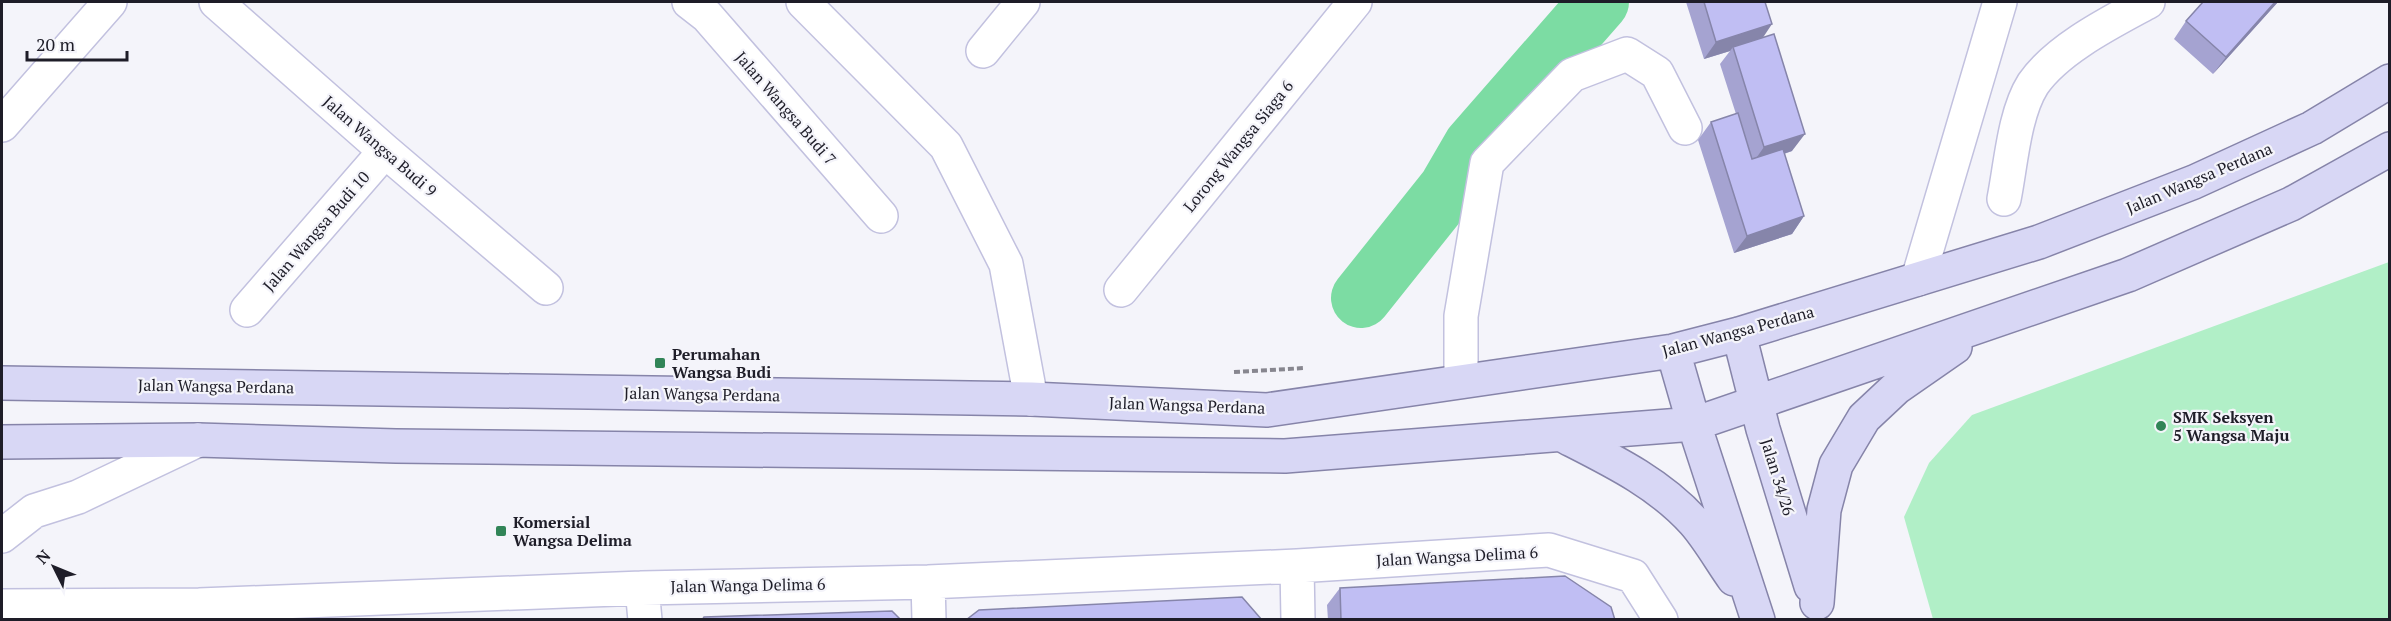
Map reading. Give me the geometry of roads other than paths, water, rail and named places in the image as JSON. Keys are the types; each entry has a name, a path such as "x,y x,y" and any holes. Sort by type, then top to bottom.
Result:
{"main road":[{"name":"Jalan Wangsa Perdana","path":"2,383 1031,399 1267,410 1673,351 1739,334 2039,242 2194,182 2312,128 2390,81"},
{"path":"9,447 198,440 408,446 1285,456 1694,424 1989,324 2128,274 2291,204 2390,149"},
{"path":"1819,611 1824,510 1836,465 1863,418 1896,388 1989,324"},
{"name":"Jalan 34/26","path":"1739,334 1757,404 1819,611"},
{"path":"1673,351 1694,424 1755,612"},
{"path":"1562,435 1631,471 1694,522 1755,612"}],"street":[{"path":"2,125 110,2"},
{"name":"Jalan Wangsa Budi 9","path":"216,2 385,151 546,288"},
{"name":"Jalan Wangsa Budi 7","path":"689,2 707,16 881,216"},
{"path":"803,2 946,146 1006,264 1031,399"},
{"path":"983,51 1023,2"},
{"name":"Lorong Wangsa Siaga 6","path":"1121,290 1355,2"},
{"path":"1918,279 2000,2"},
{"path":"2004,199 2020,115 2033,84 2057,59 2105,26 2148,2"},
{"path":"1461,381 1461,316 1487,163 1572,75 1627,54 1657,73 1684,128"},
{"name":"Jalan Wangsa Budi 10","path":"247,310 385,151"},
{"path":"2,536 34,511 78,497 198,440"},
{"name":"Jalan Wangsa Delima 6","path":"1297,566 1550,550 1633,576 1661,620"},
{"path":"1297,566 1298,620"},
{"name":"Jalan Wanga Delima 6","path":"4,602 199,612 644,604 928,582 1297,566"},
{"path":"928,582 929,620"}],"waterway":[{"path":"1361,298 1448,189 1473,146 1599,2"}],"place":[{"name":"Perumahan Wangsa Budi","path":"660,363"},
{"name":"SMK Seksyen 5 Wangsa Maju","path":"2161,426"},
{"name":"Komersial Wangsa Delima","path":"501,531"}]}
